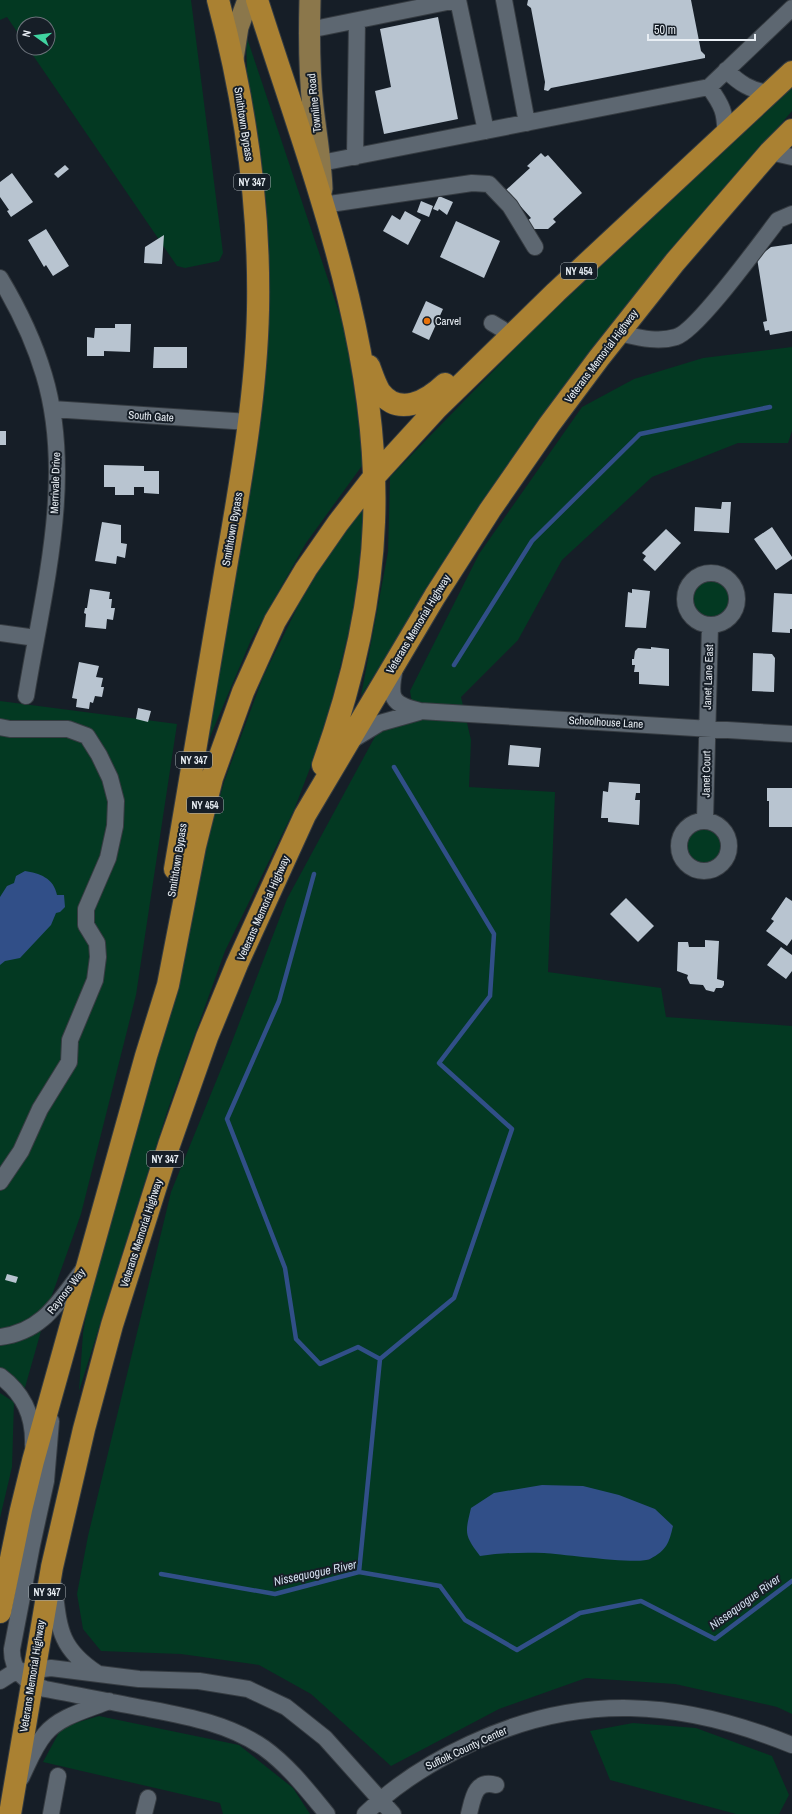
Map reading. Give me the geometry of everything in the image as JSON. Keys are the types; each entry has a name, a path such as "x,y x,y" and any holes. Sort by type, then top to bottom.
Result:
{"highway":[{"name":"Smithtown Bypass","path":"146,1056 249,422 257,334 257,249 250,163 233,59 218,0"},
{"name":"NY 347","path":"256,0 323,205 343,276 355,332 368,408 373,478 372,548 360,636 340,716 305,815"},
{"name":"NY 454","path":"146,1056 168,985 194,846 206,799 226,734 240,698 268,636 295,587 330,534 373,478 453,391 556,292 792,72"},
{"name":"Veterans Memorial Highway","path":"11,1805 27,1675 84,1429 110,1332 178,1118 216,1013 305,815 397,658 490,510 549,425 675,262 770,152 792,130"},
{"path":"355,332 380,391 390,401 405,405 417,403 428,399 497,326 510,321 556,292"},
{"name":"NY 347","path":"0,1612 21,1510 33,1461 146,1056"}],"main road":[{"path":"233,59 238,27 248,0"},
{"name":"Townline Road","path":"310,0 309,30 311,84 321,163 323,205"}],"street":[{"path":"309,30 458,0 486,131"},
{"path":"504,0 527,123"},
{"path":"321,163 709,87 792,8"},
{"path":"355,157 357,21"},
{"path":"726,70 743,85 758,92 770,93"},
{"path":"709,87 718,98 726,117 725,135"},
{"path":"770,152 792,157"},
{"path":"323,205 472,183 489,184 510,206 535,248"},
{"path":"619,333 656,340 677,337 699,321 778,220 791,213"},
{"name":"Merrivale Drive","path":"0,278 12,298 33,341 44,375 52,409 57,454 57,492 53,533 26,696"},
{"name":"South Gate","path":"52,409 249,422"},
{"name":"Janet Lane East","path":"706,728 710,625"},
{"path":"0,633 36,638"},
{"name":"Schoolhouse Lane","path":"397,658 393,678 393,697 399,705 420,711 792,734"},
{"name":"Schoolhouse Lane","path":"347,744 380,723 420,711"},
{"path":"0,727 68,729 87,736 100,755 110,778 116,800 115,826 108,858 102,875 92,892 86,909 86,925 97,943 98,956 94,980 70,1040 68,1062 40,1109 22,1151 0,1182"},
{"name":"Janet Court","path":"705,820 706,728"},
{"name":"Raynors Way","path":"0,1337 25,1330 44,1319 88,1262"},
{"path":"0,1376 20,1394 29,1411 33,1430 33,1461"},
{"path":"55,1382 46,1481 12,1649 13,1660 27,1675 45,1689 203,1721 228,1729 252,1740 286,1766 327,1814"},
{"path":"52,1567 58,1623 63,1638 78,1658 99,1674"},
{"path":"0,1681 11,1674 27,1675 51,1668 139,1679 199,1681 248,1689 286,1707 325,1738 393,1814"},
{"path":"11,1805 36,1746 45,1734 66,1718 109,1701"},
{"name":"Suffolk County Center","path":"364,1814 380,1799 421,1769 484,1737 528,1721 579,1710 621,1708 670,1710 737,1725 792,1745"},
{"path":"51,1814 58,1776"},
{"path":"469,1814 473,1796 478,1787 487,1783 496,1785"},
{"path":"144,1814 148,1798"}],"green space":[{"path":"0,0 191,0 223,253 219,261 185,268 177,266 33,56 56,56 56,16 16,16 16,30 7,17 0,20"},
{"path":"246,35 347,336 364,463 306,543 251,640 207,744 256,426"},
{"path":"792,88 792,111 629,301 519,448 361,696 388,552 390,477 537,326"},
{"path":"792,347 792,431 788,443 738,443 652,477 562,560 518,640 461,697 471,740 469,787 555,792 548,972 661,988 666,1017 792,1026 792,1714 777,1707 675,1684 586,1678 499,1709 391,1766 311,1694 259,1665 181,1654 101,1651 83,1629 77,1594 88,1536 171,1192 228,1052 287,899 378,731 414,715 410,691 479,554 582,407 634,379 703,358","holes":["673,1526 649,1560 631,1560 525,1551 480,1556"]},
{"path":"366,503 353,614 325,729 294,810 225,951 167,1112 79,1391 83,1333 90,1292 198,873 224,782 263,677 299,604 327,557"},
{"path":"706,578 714,578 722,581 728,587 731,599 728,611 722,617 714,620 706,620 698,617 692,611 689,603 689,595 692,587 698,581"},
{"path":"0,701 177,724 136,995 81,1214 47,1309 19,1327 0,1331"},
{"path":"700,825 708,825 715,828 721,834 724,845 721,856 715,862 708,865 700,865 693,862 687,856 684,849 684,841 687,834 693,828"},
{"path":"43,1324 24,1391 0,1373 0,1340"},
{"path":"0,1393 14,1402 12,1467 0,1518"},
{"path":"99,1716 239,1745 293,1788 310,1814 223,1814 220,1803 43,1762 62,1727"},
{"path":"633,1723 696,1728 772,1756 789,1795 779,1814 736,1814 610,1780 590,1731"}],"water":[{"path":"25,871 35,873 49,880 53,884 57,895 64,895 65,907 60,912 56,913 51,925 20,958 5,961 0,965 0,897 7,886 14,883 16,876"},
{"path":"542,1485 583,1486 619,1495 655,1509 673,1526 668,1542 664,1549 656,1556 643,1561 536,1553 512,1553 480,1556 467,1534 471,1508 494,1493"}],"building":[{"path":"528,0 691,0 701,51 705,55 705,58 551,88 548,91 544,90 545,82 531,8 527,5"},
{"path":"438,17 458,119 384,134 375,91 391,87 380,29"},
{"path":"541,153 545,157 548,155 582,193 553,219 556,222 548,229 534,229 527,221 531,218 506,190 530,168 527,166"},
{"path":"65,165 69,169 58,178 54,174"},
{"path":"12,173 33,202 11,217 7,211 9,210 0,197 0,182"},
{"path":"439,196 453,202 447,215 439,209 438,211 433,209"},
{"path":"421,201 433,206 429,217 417,212"},
{"path":"405,211 421,220 408,245 383,231 392,215 400,220"},
{"path":"456,221 500,241 484,278 440,257"},
{"path":"46,229 69,266 53,276 46,265 44,267 28,240"},
{"path":"164,235 162,264 144,263 145,247"},
{"path":"792,244 792,331 770,335 769,330 765,331 763,322 767,321 757,258 771,247"},
{"name":"Carvel","path":"426,301 443,309 429,340 412,332"},
{"path":"115,324 131,324 130,352 104,351 104,356 87,356 87,337 94,338 95,328 115,328"},
{"path":"154,347 187,347 187,368 153,368"},
{"path":"0,431 6,431 6,445 0,445"},
{"path":"104,465 144,466 144,471 159,471 159,494 144,493 144,487 134,487 134,495 115,495 115,487 104,487"},
{"path":"722,502 731,502 729,533 694,531 695,507 721,509"},
{"path":"102,522 121,525 121,543 127,544 125,558 117,556 116,564 95,561"},
{"path":"772,527 792,557 792,559 776,570 754,539"},
{"path":"666,529 681,543 655,571 643,560 646,556 642,553"},
{"path":"90,589 110,592 109,599 112,599 111,608 115,608 113,620 107,619 106,629 85,627 86,614 84,613 85,608 87,608"},
{"path":"632,589 650,591 646,628 625,627 628,592 632,593"},
{"path":"774,593 792,594 792,629 790,629 790,633 772,632"},
{"path":"651,647 669,649 669,686 639,684 639,672 634,672 635,665 632,665 632,659 634,659 635,651 638,648 651,649"},
{"path":"753,653 772,654 775,658 774,692 752,691"},
{"path":"79,662 99,666 96,677 103,678 101,687 104,687 102,697 95,696 93,703 90,702 89,709 76,707 77,699 72,698"},
{"path":"138,708 151,711 148,722 136,719"},
{"path":"510,745 541,748 539,767 508,765"},
{"path":"609,782 640,784 640,793 636,793 635,800 640,800 639,825 608,822 608,818 601,818 603,791 608,792"},
{"path":"767,788 792,788 792,827 769,827 769,801 767,801"},
{"path":"786,897 792,901 792,939 787,946 766,931 774,921 771,919"},
{"path":"626,898 654,926 638,942 610,914"},
{"path":"705,940 719,941 717,979 724,981 724,985 722,988 716,988 714,992 706,990 703,985 690,984 687,978 688,975 677,971 678,942 688,942 689,947 705,947"},
{"path":"781,947 792,955 792,971 786,979 767,965"},
{"path":"7,1274 18,1277 16,1283 5,1280"}],"waterway":[{"path":"454,665 532,541 640,434 770,407"},
{"path":"359,1572 380,1359 454,1298 512,1129 439,1063 490,996 494,934 394,767"},
{"path":"314,874 279,1001 227,1119 285,1268 296,1339 320,1364 358,1347 380,1359"},
{"name":"Nissequogue River","path":"161,1574 275,1594 359,1572 440,1586 465,1620 517,1650 580,1613 641,1601 715,1639 792,1581"}],"place":[{"name":"Carvel","path":"427,321"}]}
